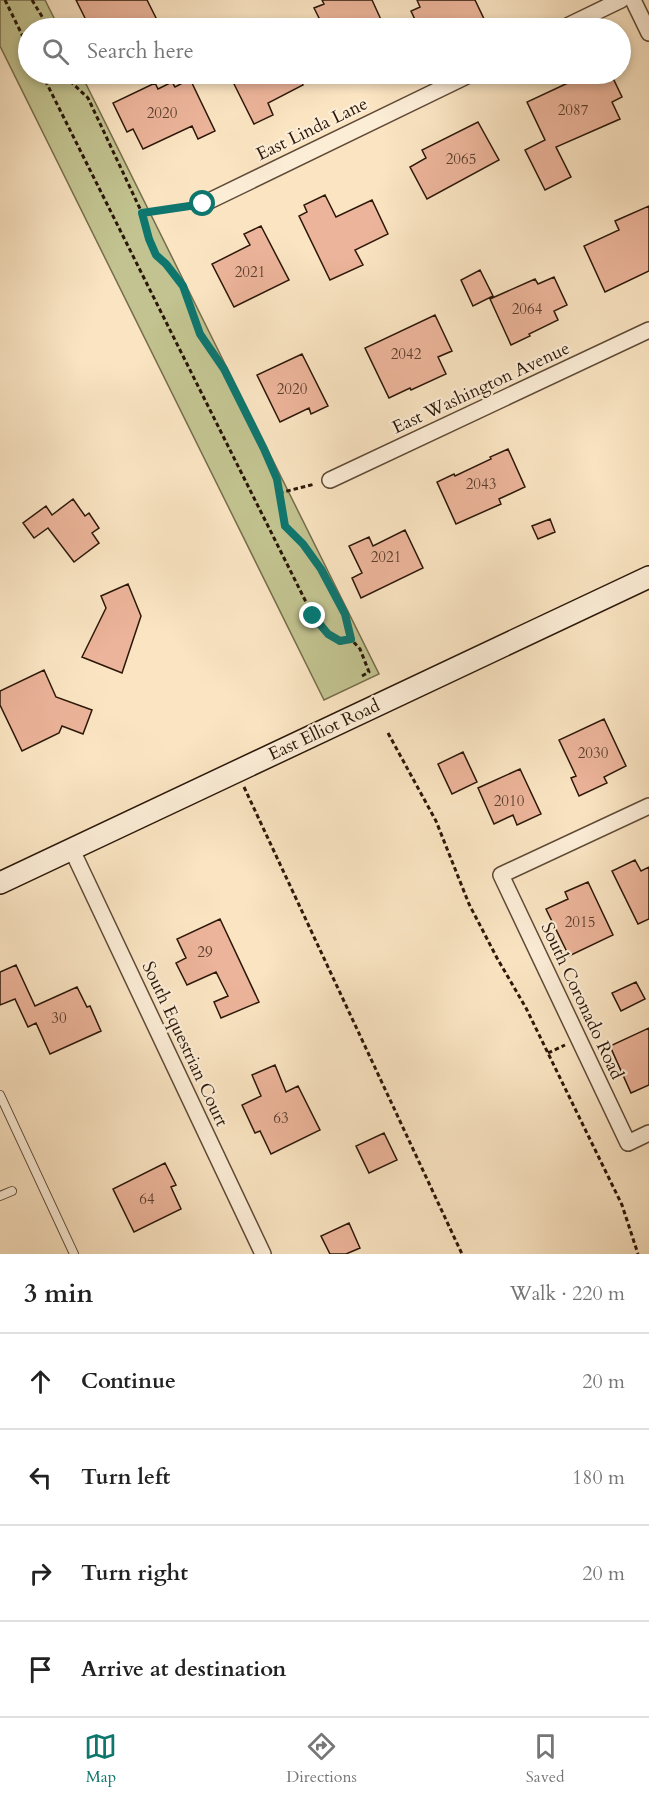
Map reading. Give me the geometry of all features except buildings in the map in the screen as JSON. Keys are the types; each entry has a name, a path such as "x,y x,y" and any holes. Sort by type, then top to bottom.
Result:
{"main road":[{"name":"East Elliot Road","path":"0,884 649,577"}],"street":[{"path":"584,18 621,0"},
{"path":"633,0 649,33"},
{"name":"East Linda Lane","path":"203,204 450,84"},
{"name":"East Washington Avenue","path":"330,480 649,330"},
{"name":"South Coronado Road","path":"649,806 501,875 628,1143 649,1133"},
{"name":"South Equestrian Court","path":"72,850 263,1254"}],"lane":[{"path":"0,1095 74,1254"},
{"path":"0,1196 12,1191"}],"path":[{"path":"5,0 18,27"},
{"path":"32,0 43,18"},
{"path":"47,84 313,616 328,634 340,641 351,639"},
{"path":"73,84 88,98 142,213 156,255 183,286 200,334 224,369 264,449 277,479 285,526 303,544 321,569 345,614 351,639 360,649 369,672 362,676"},
{"path":"142,213 203,204"},
{"path":"279,493 330,480"},
{"path":"388,733 436,821 468,903 526,1008 622,1205 638,1254"},
{"path":"237,771 462,1254"}],"green space":[{"path":"0,0 45,0 54,18 18,18 18,82 0,46"},
{"path":"19,84 86,84 379,674 324,700"}],"route":[{"path":"203,204 142,213 156,255 183,286 200,334 224,369 264,449 277,479 285,526 303,544 321,569 345,614 351,639 340,641 328,634 313,616"}]}
